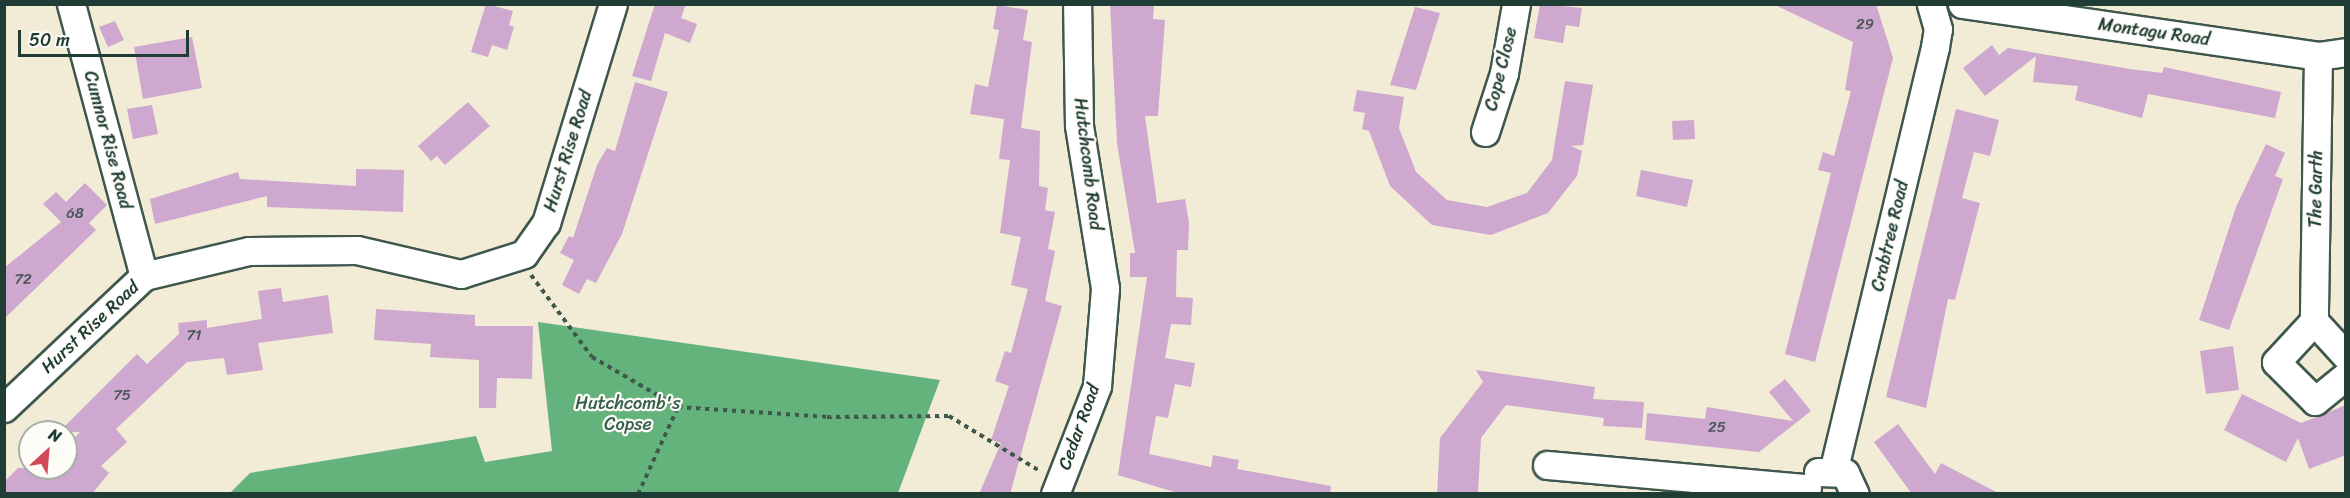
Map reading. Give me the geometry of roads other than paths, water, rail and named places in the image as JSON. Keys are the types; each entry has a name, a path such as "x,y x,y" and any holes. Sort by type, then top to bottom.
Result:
{"street":[{"name":"Cumnor Rise Road","path":"71,4 144,276"},
{"name":"Hurst Rise Road","path":"6,403 144,276 249,251 357,249 461,274 524,254 546,223 613,4"},
{"name":"Hutchcomb Road","path":"1077,4 1079,125 1105,288"},
{"name":"Cope Close","path":"1485,132 1504,73 1516,4"},
{"name":"Crabtree Road","path":"1834,468 1935,47 1938,29 1931,4"},
{"name":"Montagu Road","path":"1962,4 2318,56 2346,51"},
{"name":"The Garth","path":"2313,321 2318,56"},
{"name":"Cedar Road","path":"1058,488 1097,386 1105,288"},
{"path":"2346,356 2313,321 2276,362 2315,401 2346,376"},
{"path":"1547,465 1807,491 1816,472 1834,468 1845,473 1855,494"}],"park label":[{"name":"Hutchcomb's Copse","path":"628,414"}]}
